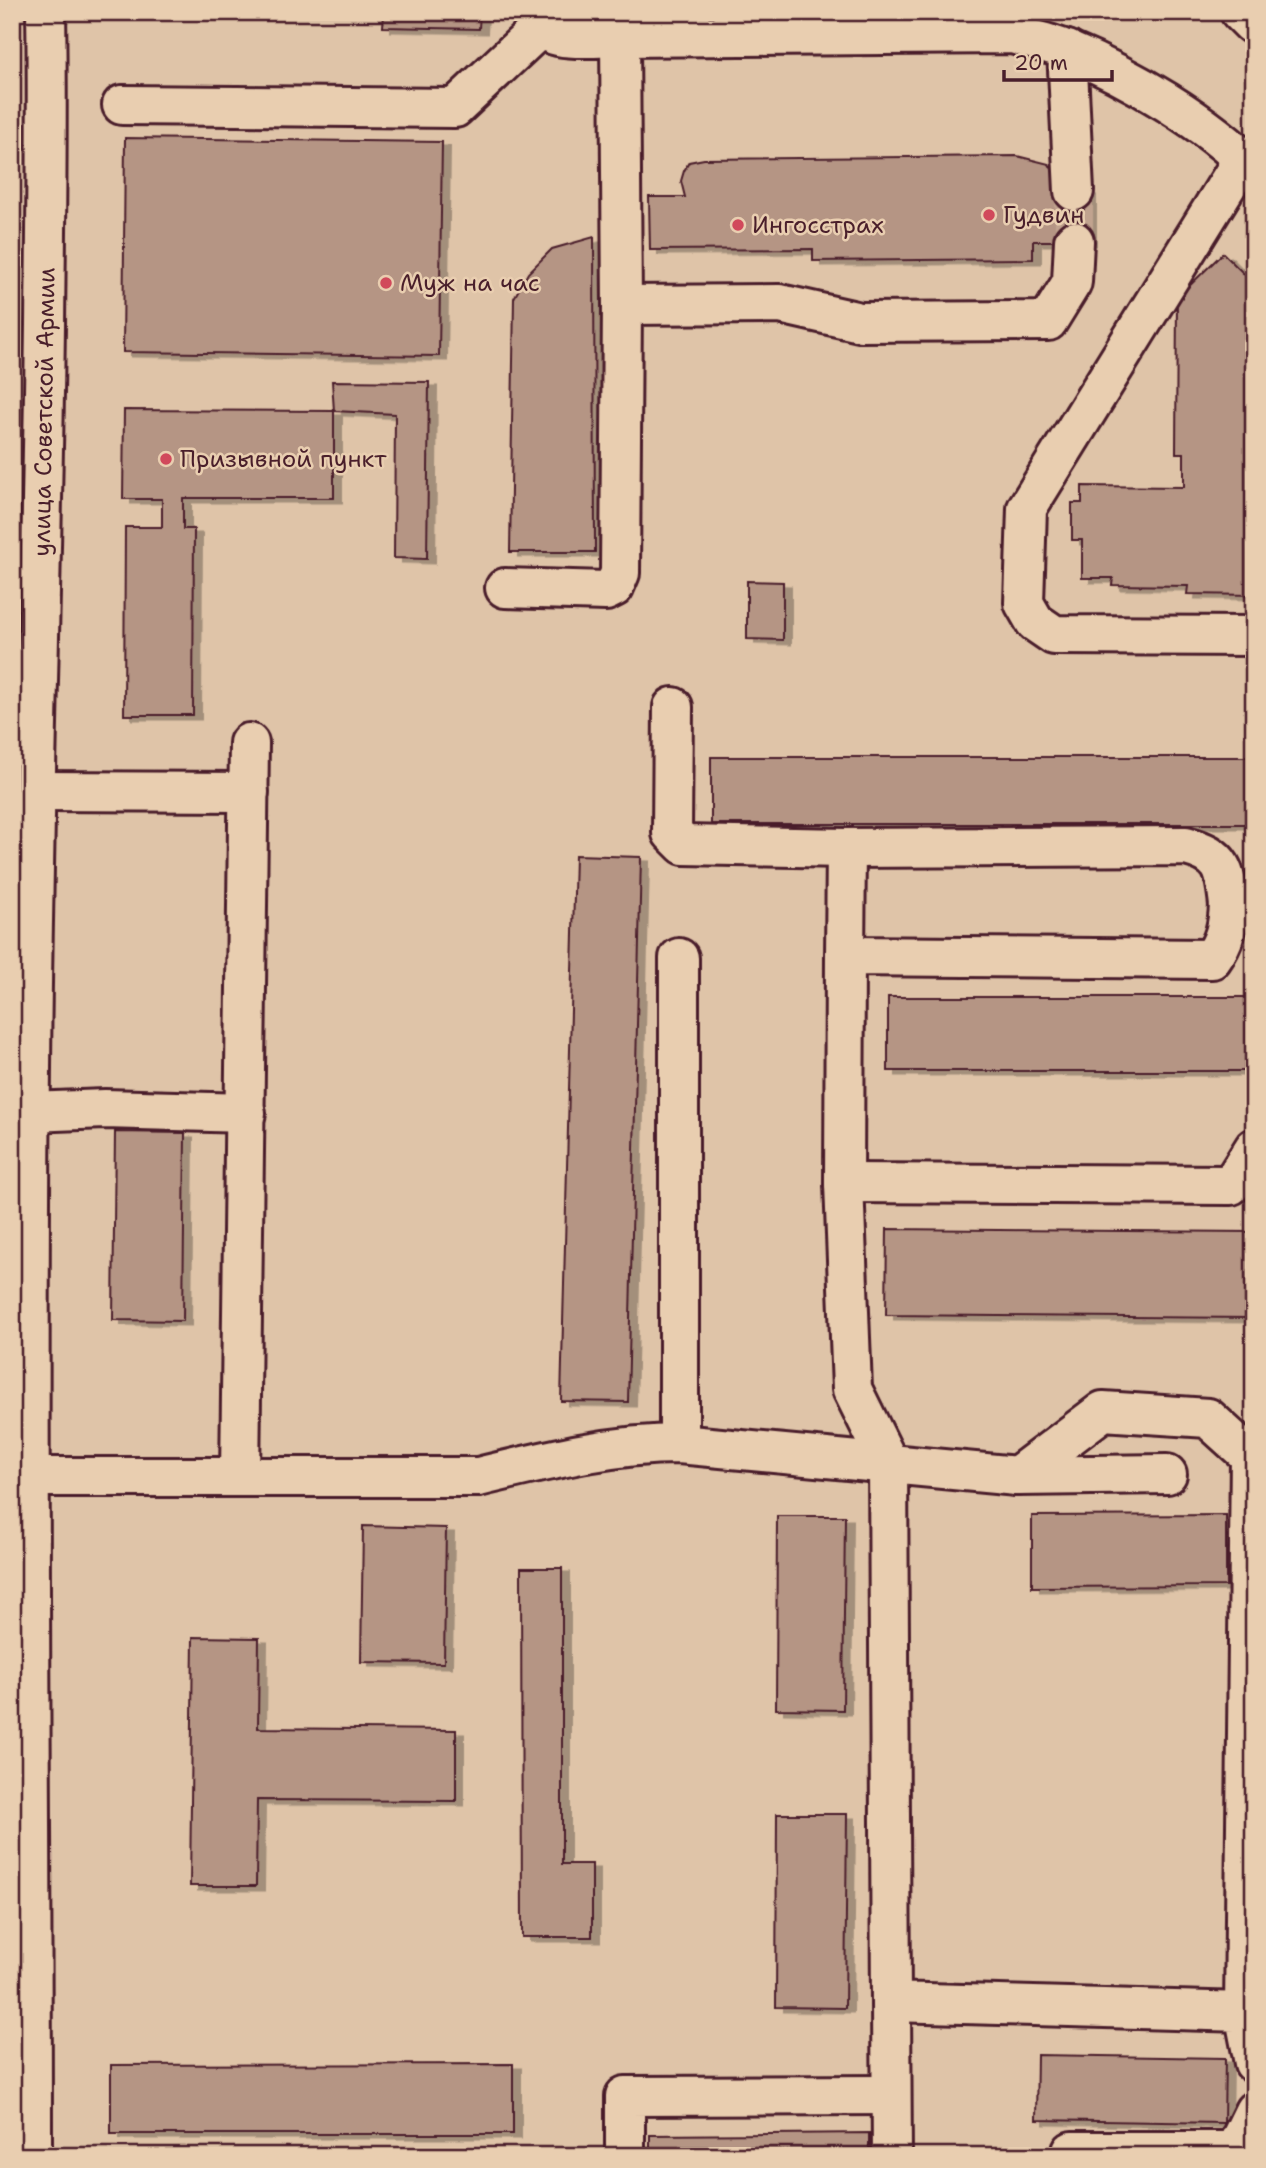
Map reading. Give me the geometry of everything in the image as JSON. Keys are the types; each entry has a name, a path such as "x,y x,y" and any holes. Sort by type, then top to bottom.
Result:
{"street":[{"name":"улица Советской Армии","path":"32,2156 22,1721 29,1477 22,1396 31,1112 22,1067 36,791 24,737 28,500 48,109 46,12"},
{"path":"122,106 455,108 538,20 550,34 565,38 1011,34 1067,50 1124,78 1189,117 1248,164 1027,508 1024,603 1035,622 1054,635 1254,636"},
{"path":"505,588 606,591 614,587 620,573 620,37"},
{"path":"1067,50 1074,191"},
{"path":"622,305 780,304 860,322 1048,321 1072,282 1074,241"},
{"path":"673,707 671,833 684,845 846,848 1186,846 1217,859 1241,905 1228,924 1223,944 1212,958 845,956"},
{"path":"240,1477 249,743"},
{"path":"36,791 249,792"},
{"path":"846,848 844,1183 852,1389 888,1462 892,2156"},
{"path":"679,958 679,1444"},
{"path":"31,1112 105,1109 246,1113"},
{"path":"844,1183 1231,1185 1254,1148"},
{"path":"1017,1476 1103,1411 1208,1418 1252,1456 1244,2012 1254,2063"},
{"path":"29,1477 478,1477 549,1460 645,1444 679,1444 1017,1476 1167,1474"},
{"path":"891,2002 1244,2012"},
{"path":"625,2156 625,2096 891,2095"},
{"path":"1072,2151 1233,2153 1254,2111"}],"building":[{"path":"384,12 480,12 479,29 383,27"},
{"path":"125,138 442,142 439,356 123,352"},
{"path":"1017,156 1049,164 1056,176 1088,191 1088,241 1033,241 1033,259 813,261 813,249 650,250 649,197 685,197 681,181 689,162 704,159"},
{"path":"594,237 595,552 510,552 514,298 528,273 552,249"},
{"path":"1223,253 1254,284 1254,595 1187,594 1188,586 1112,585 1113,578 1082,578 1082,540 1072,540 1072,503 1082,503 1082,486 1184,487 1184,453 1176,453 1177,298"},
{"path":"332,381 429,382 427,559 394,558 395,414 334,411"},
{"path":"124,410 334,411 334,498 183,498 183,529 194,529 193,715 124,715 125,527 162,527 162,499 123,499"},
{"path":"747,581 783,582 783,640 747,639"},
{"path":"711,757 1254,757 1254,824 711,824"},
{"path":"575,855 641,857 628,1402 561,1401"},
{"path":"888,997 1254,997 1254,1071 888,1071"},
{"path":"115,1132 185,1133 183,1321 113,1320"},
{"path":"887,1229 1254,1232 1254,1318 886,1315"},
{"path":"1226,1515 1226,1586 1032,1587 1032,1516"},
{"path":"777,1516 845,1516 843,1710 776,1709"},
{"path":"363,1526 446,1528 444,1663 361,1662"},
{"path":"521,1568 562,1568 562,1864 592,1864 592,1937 522,1937"},
{"path":"193,1637 259,1638 258,1728 456,1730 456,1801 257,1800 256,1886 190,1886"},
{"path":"777,1814 847,1814 845,2008 776,2007"},
{"path":"1037,2055 1225,2058 1224,2123 1036,2120"},
{"path":"513,2064 513,2134 111,2134 111,2065"},
{"path":"869,2133 869,2156 650,2156 650,2135"}],"tunnel":[{"path":"1074,191 1074,241"}],"place":[{"name":"Гудвин","path":"989,215"},
{"name":"Ингосстрах","path":"738,225"},
{"name":"Муж на час","path":"386,283"},
{"name":"Призывной пункт","path":"166,459"}]}
